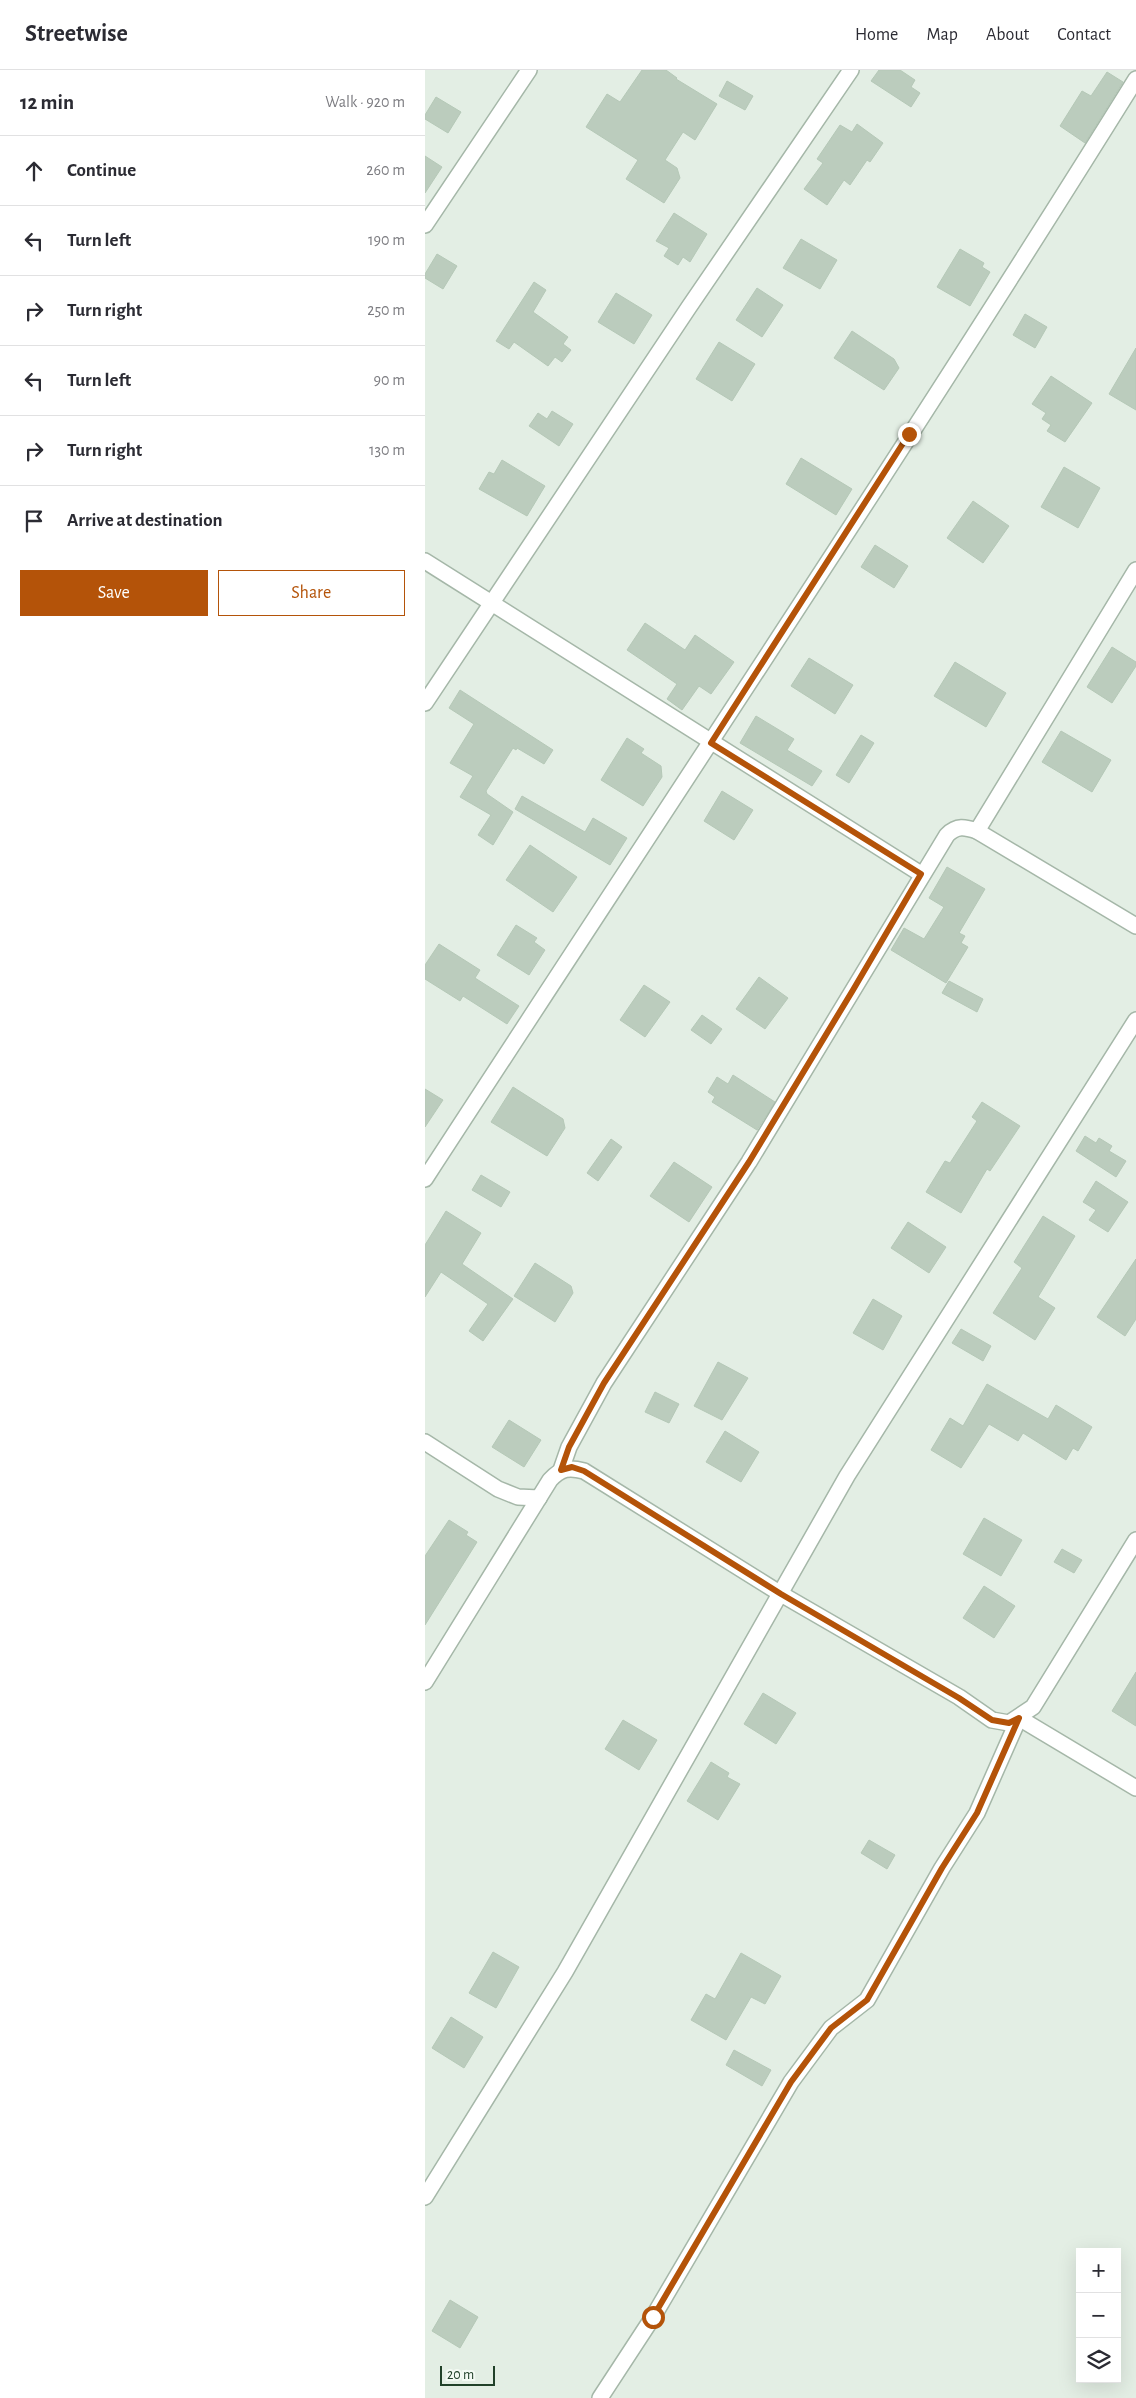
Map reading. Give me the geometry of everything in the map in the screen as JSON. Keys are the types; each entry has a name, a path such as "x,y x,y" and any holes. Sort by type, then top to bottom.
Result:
{"street":[{"path":"425,225 529,70"},
{"path":"425,703 493,604 689,307 851,70"},
{"path":"425,1179 711,743 1025,257 1136,79"},
{"path":"425,561 574,657 921,874"},
{"path":"977,831 1136,570"},
{"path":"561,1470 569,1447 604,1383 749,1162 921,874 947,835 954,828 965,827 977,831 1136,926"},
{"path":"425,2197 565,1972 847,1476 1136,1020"},
{"path":"425,1442 498,1489 518,1497 539,1498"},
{"path":"425,1682 550,1480 561,1470 572,1467 584,1471 781,1594 951,1692 992,1720 1009,1723 1033,1707 1136,1540"},
{"path":"1019,1718 1136,1788"},
{"path":"600,2398 653,2317 791,2082 831,2028 867,2000 942,1868 977,1813 1019,1718"}],"building":[{"path":"642,70 666,70 676,79 717,104 695,140 683,132 665,160 677,168 680,178 664,203 626,179 638,160 586,127 607,94 620,102"},
{"path":"879,70 900,70 915,80 911,87 920,93 911,107 871,81"},
{"path":"1107,72 1123,82 1085,143 1060,126 1082,91 1091,96"},
{"path":"727,81 753,96 745,110 719,96"},
{"path":"436,97 461,112 448,133 425,119 425,115"},
{"path":"857,124 883,143 870,162 867,160 850,185 844,180 827,205 804,189 823,163 817,159 840,125 852,132"},
{"path":"425,156 442,167 425,193"},
{"path":"674,213 707,234 690,262 683,257 678,265 664,256 669,248 656,241"},
{"path":"801,239 837,260 820,289 783,268"},
{"path":"960,249 984,263 982,267 990,272 970,306 937,287"},
{"path":"437,254 457,266 443,289 425,278 425,274"},
{"path":"534,282 546,290 533,312 568,337 563,344 571,350 562,362 555,357 548,366 514,342 509,349 496,341"},
{"path":"757,288 783,305 762,337 736,320"},
{"path":"616,293 652,315 634,344 598,322"},
{"path":"1025,314 1047,327 1035,348 1013,335"},
{"path":"852,331 894,359 899,368 884,390 834,358"},
{"path":"719,342 755,364 732,401 696,379"},
{"path":"1136,348 1136,410 1109,394"},
{"path":"1051,376 1092,403 1065,442 1047,431 1051,425 1042,419 1046,413 1032,404"},
{"path":"552,411 573,424 559,446 529,426 538,413 547,419"},
{"path":"801,458 852,489 836,515 786,484"},
{"path":"502,460 545,486 527,516 479,489 489,472 494,474"},
{"path":"1064,467 1100,488 1078,528 1041,507"},
{"path":"973,501 1009,526 983,563 947,538"},
{"path":"875,545 908,566 894,588 861,567"},
{"path":"645,623 685,650 695,635 734,662 711,694 699,686 682,710 667,699 677,684 627,650"},
{"path":"1112,647 1136,662 1136,666 1112,703 1087,687"},
{"path":"809,658 853,685 835,714 791,686"},
{"path":"955,662 1006,693 986,727 934,696"},
{"path":"460,690 553,750 544,764 517,748 516,750 513,748 486,791 487,794 513,812 493,845 478,835 491,815 460,797 473,776 450,763 474,724 449,708"},
{"path":"756,716 794,739 787,750 822,771 812,786 740,743"},
{"path":"1061,731 1111,760 1092,792 1042,762"},
{"path":"861,735 874,743 849,783 836,775"},
{"path":"627,738 644,749 641,753 661,766 662,777 643,806 601,780"},
{"path":"722,791 753,810 734,840 704,821"},
{"path":"522,796 585,832 593,818 627,838 610,865 515,809"},
{"path":"530,845 577,877 553,912 506,880"},
{"path":"947,867 985,889 959,933 965,936 961,943 968,947 946,983 891,950 904,928 924,939 944,907 929,898"},
{"path":"516,925 537,938 534,942 545,950 529,975 497,955"},
{"path":"439,944 480,970 475,978 519,1006 507,1024 463,996 460,1001 425,979 425,965"},
{"path":"759,977 788,998 765,1029 736,1009"},
{"path":"949,981 983,999 977,1012 942,993"},
{"path":"644,985 670,1002 645,1037 620,1020"},
{"path":"702,1015 722,1029 711,1044 691,1030"},
{"path":"733,1075 775,1102 757,1130 712,1102 715,1097 708,1092 717,1077 728,1084"},
{"path":"513,1087 563,1119 565,1128 547,1156 491,1122"},
{"path":"425,1089 443,1100 425,1127"},
{"path":"982,1102 1020,1126 990,1171 987,1169 961,1213 926,1192 945,1161 950,1163 977,1121 972,1117"},
{"path":"1085,1136 1096,1143 1099,1138 1112,1146 1109,1151 1126,1161 1116,1177 1076,1151"},
{"path":"611,1139 622,1147 598,1181 587,1173"},
{"path":"674,1162 712,1187 689,1222 650,1196"},
{"path":"481,1175 510,1192 501,1207 472,1190"},
{"path":"1096,1181 1128,1202 1108,1232 1089,1220 1096,1210 1083,1202"},
{"path":"446,1211 481,1233 462,1264 513,1299 483,1341 469,1331 488,1304 441,1272 425,1297 425,1245"},
{"path":"1043,1216 1075,1236 1038,1297 1055,1308 1035,1340 993,1313 1022,1268 1014,1262"},
{"path":"908,1222 946,1247 929,1273 891,1248"},
{"path":"1136,1259 1136,1319 1125,1336 1097,1317"},
{"path":"535,1263 571,1286 573,1293 555,1322 514,1296"},
{"path":"873,1299 902,1316 883,1350 853,1333"},
{"path":"961,1329 991,1346 983,1361 952,1343"},
{"path":"718,1362 748,1378 722,1420 694,1406"},
{"path":"987,1384 1048,1419 1056,1405 1092,1427 1078,1451 1073,1448 1066,1460 1023,1433 1018,1441 989,1424 961,1468 931,1450 950,1418 963,1426"},
{"path":"655,1392 679,1404 669,1423 645,1412"},
{"path":"509,1420 541,1440 524,1467 492,1447"},
{"path":"725,1431 759,1452 741,1482 706,1462"},
{"path":"984,1518 1022,1540 1001,1576 963,1554"},
{"path":"449,1520 468,1532 466,1535 477,1542 425,1625 425,1556"},
{"path":"1062,1549 1082,1560 1074,1573 1054,1562"},
{"path":"984,1586 1015,1606 994,1638 963,1618"},
{"path":"1136,1672 1136,1726 1112,1711"},
{"path":"763,1693 796,1713 776,1744 744,1724"},
{"path":"623,1720 657,1740 639,1770 605,1749"},
{"path":"711,1762 729,1773 727,1777 740,1784 718,1820 687,1801"},
{"path":"869,1840 895,1855 887,1869 861,1853"},
{"path":"493,1952 519,1967 496,2008 469,1993"},
{"path":"741,1953 781,1976 765,2004 751,1997 726,2040 691,2020 706,1994 715,1999"},
{"path":"451,2017 483,2037 464,2068 432,2048"},
{"path":"734,2050 771,2070 762,2086 726,2065"},
{"path":"450,2300 478,2317 460,2348 432,2331"}],"route":[{"path":"653,2317 791,2082 831,2028 867,2000 942,1868 977,1813 1019,1718 1009,1723 992,1720 959,1698 781,1594 584,1471 572,1467 561,1470 569,1447 604,1383 749,1162 921,874 711,743 909,434"}]}
